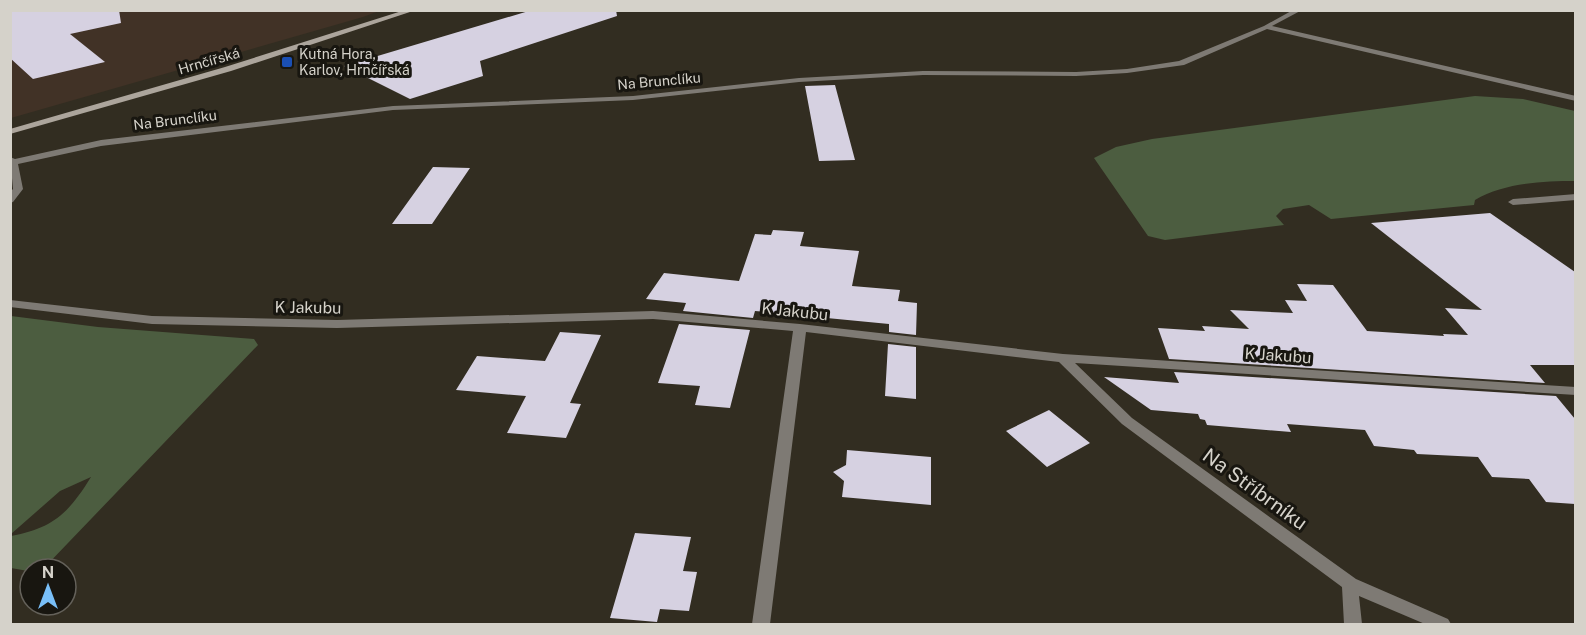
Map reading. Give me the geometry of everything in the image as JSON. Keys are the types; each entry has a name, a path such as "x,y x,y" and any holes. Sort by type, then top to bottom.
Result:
{"main road":[{"name":"Hrnčířská","path":"10,132 238,66 413,10"}],"street":[{"name":"Na Brunclíku","path":"12,161 102,143 393,108 633,98 799,80 922,73 1076,74 1127,71 1181,63 1266,27 1299,10"},
{"path":"1266,27 1575,99"},
{"path":"10,200 18,189 12,161"},
{"path":"1513,202 1575,197"},
{"name":"K Jakubu","path":"10,303 152,320 337,324 653,315 801,328 1063,358 1575,391"},
{"path":"761,624 801,328"},
{"name":"Na Stříbrníku","path":"1063,358 1127,422 1350,584 1442,624"},
{"path":"1350,584 1353,624"}],"shaded area":[{"path":"11,11 379,11 11,118"}],"green space":[{"path":"1475,96 1523,99 1575,111 1575,181 1537,183 1498,190 1475,200 1474,205 1331,219 1309,205 1283,209 1276,216 1284,225 1165,240 1148,236 1094,158 1116,147 1152,139"},
{"path":"11,316 98,327 254,339 258,345 55,557 18,557 18,569 11,568 11,536 49,524 67,510 91,477 60,491 11,534"}],"building":[{"path":"10,10 119,10 121,23 70,34 105,62 33,79 10,58"},
{"path":"532,10 616,10 617,16 480,61 483,76 410,99 344,66"},
{"path":"835,85 855,160 819,161 805,86"},
{"path":"433,167 470,168 432,224 392,224"},
{"path":"1490,213 1575,272 1575,365 1530,365 1545,383 1169,359 1158,328 1205,331 1202,326 1249,329 1230,310 1293,313 1285,300 1307,301 1297,284 1333,285 1367,331 1444,336 1443,334 1468,335 1445,308 1482,310 1371,223"},
{"path":"773,230 804,232 800,246 859,251 852,286 900,290 898,301 917,303 916,335 889,332 889,324 755,311 753,318 683,311 686,303 646,299 664,273 739,281 755,234 771,235"},
{"path":"679,324 750,330 730,408 695,405 700,386 658,383"},
{"path":"560,332 601,335 570,403 581,404 566,438 507,433 526,396 456,390 477,356 545,361"},
{"path":"888,344 916,347 916,399 885,396"},
{"path":"1174,372 1556,396 1575,419 1575,504 1546,502 1529,479 1492,477 1478,457 1417,454 1414,450 1374,446 1365,430 1287,424 1291,432 1207,425 1198,414 1151,410 1104,377 1179,383"},
{"path":"1049,410 1090,443 1047,467 1006,431"},
{"path":"847,450 931,457 931,505 842,497 844,481 833,472 846,465"},
{"path":"635,533 691,537 683,571 697,572 689,611 660,609 657,622 610,618"}],"place":[{"name":"Kutná Hora, Karlov, Hrnčířská","path":"287,62"}]}
